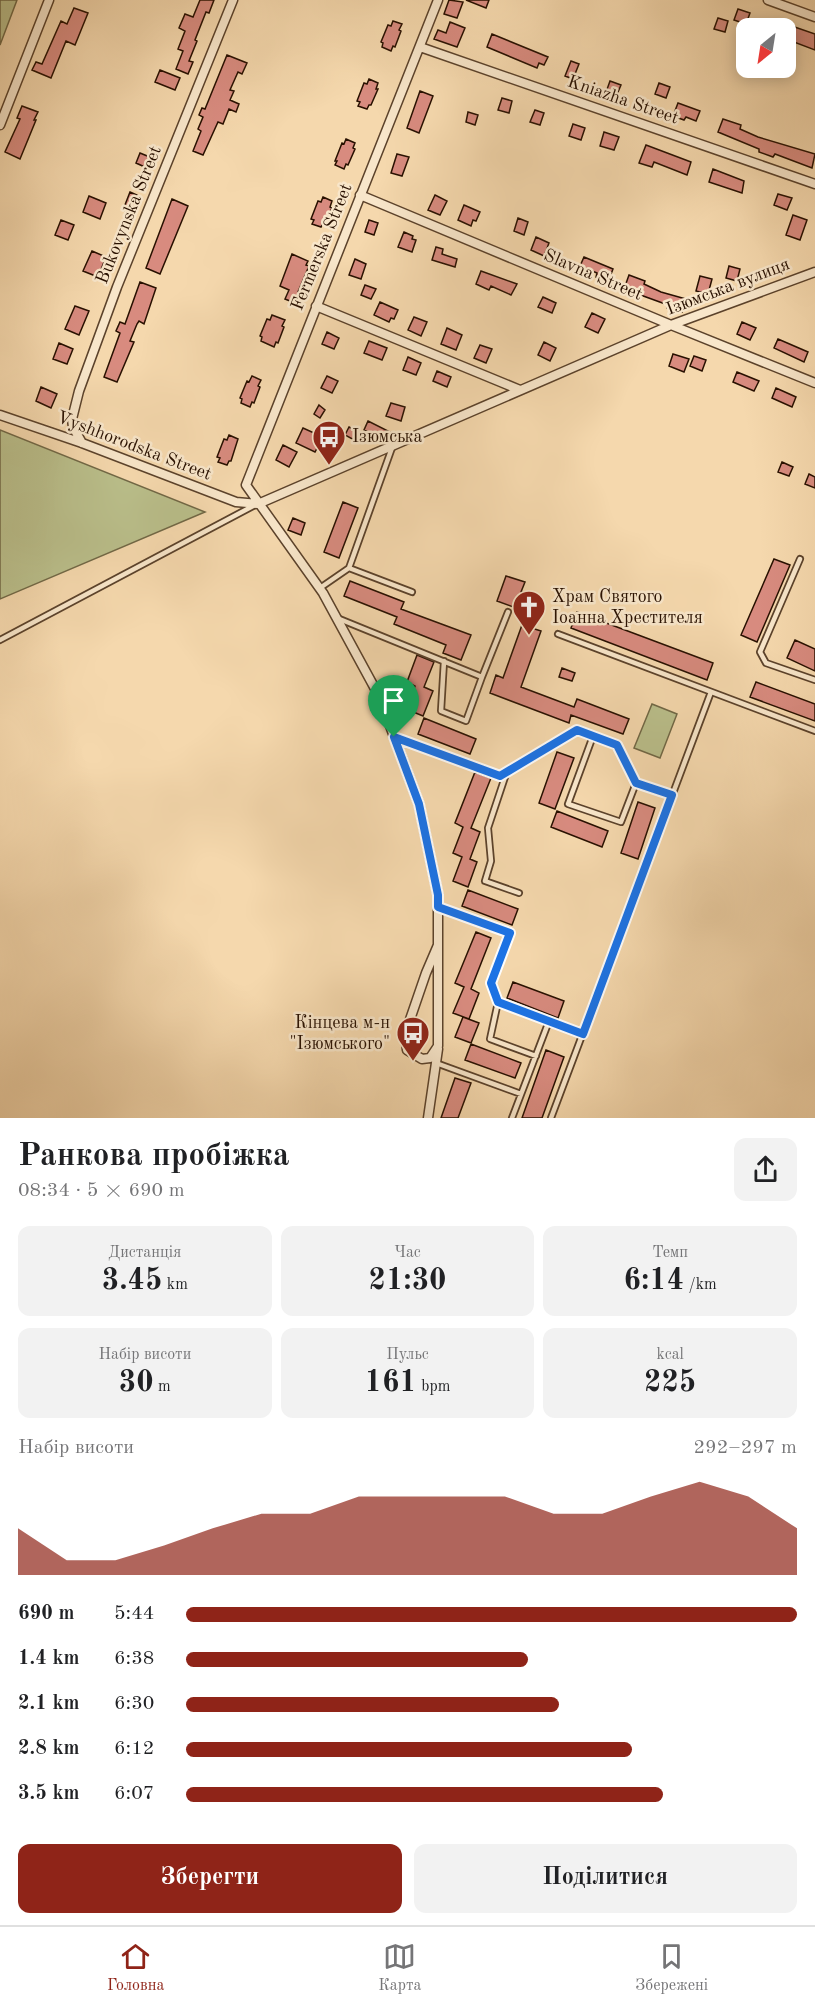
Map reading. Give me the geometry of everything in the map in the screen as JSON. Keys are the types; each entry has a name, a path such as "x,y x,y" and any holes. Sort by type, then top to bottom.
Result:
{"street":[{"path":"0,125 49,0"},
{"name":"Bukovynska Street","path":"82,443 73,427 72,419 79,391 117,287 233,0"},
{"name":"Fermerska Street","path":"258,504 246,485 438,0"},
{"path":"768,0 815,17"},
{"name":"Kniazha Street","path":"420,46 815,184"},
{"name":"Slavna Street","path":"360,195 815,383"},
{"name":"Ізюмська вулиця","path":"258,504 671,325 815,272"},
{"path":"316,306 520,390"},
{"name":"Vyshhorodska Street","path":"0,415 82,443 236,502 258,504"},
{"path":"258,504 320,588 380,696 419,804 438,895 438,1046 428,1118"},
{"path":"438,945 404,1041 407,1050 422,1059 430,1058 438,1046"}],"lane":[{"path":"320,588 349,568 393,445"},
{"path":"0,640 258,504"},
{"path":"800,559 760,652 766,663 815,680"},
{"path":"349,568 412,592"},
{"path":"444,661 441,711 466,721 508,612"},
{"path":"337,618 482,676"},
{"path":"558,634 815,732"},
{"path":"551,1118 711,692"},
{"path":"394,737 500,776 577,730 617,745 636,783 672,795"},
{"path":"593,736 568,804 621,822 636,783"},
{"path":"507,771 488,828 491,861 485,881 519,893"},
{"path":"438,907 510,933 491,983 498,1002 490,1039 536,1056"},
{"path":"498,1002 583,1034"},
{"path":"512,1118 549,1021"},
{"path":"436,1063 521,1094"}],"green space":[{"path":"0,0 17,0 0,45"},
{"path":"0,430 205,512 0,599"},
{"path":"652,704 677,714 660,758 634,748"}],"building":[{"path":"200,0 214,0 209,13 206,12 195,40 197,41 189,61 193,62 188,74 176,69 183,51 178,49 185,31 179,28 185,14 193,17"},
{"path":"449,0 463,2 457,18 444,14"},
{"path":"466,0 489,0 486,8"},
{"path":"74,8 88,13 75,45 66,41 51,78 32,70 36,62 42,64 61,21 67,24"},
{"path":"738,9 750,13 748,18 734,20"},
{"path":"718,18 728,21 725,32 714,29"},
{"path":"393,21 402,24 395,47 393,46 391,51 382,47 381,42 388,25 391,26"},
{"path":"450,22 465,28 457,47 434,39 438,30 446,33"},
{"path":"796,27 815,34 815,50 796,43"},
{"path":"492,34 548,57 544,65 539,63 537,68 487,47"},
{"path":"227,55 247,63 242,74 238,72 230,90 234,91 230,100 239,104 236,112 229,109 223,124 218,122 203,155 193,151 201,131 198,129 203,117 199,115 202,108 205,109"},
{"path":"571,61 579,64 573,79 565,76"},
{"path":"160,70 180,78 175,90 155,82"},
{"path":"369,79 378,83 376,89 378,89 367,109 358,106 360,102 357,101 364,83 367,84"},
{"path":"610,81 621,85 615,99 605,95"},
{"path":"659,83 670,87 666,98 655,94"},
{"path":"420,91 433,96 419,133 407,128"},
{"path":"502,98 512,101 509,113 498,110"},
{"path":"678,103 700,111 696,121 673,116"},
{"path":"22,106 38,112 20,159 5,152 20,119 17,118"},
{"path":"535,110 544,113 540,125 530,122"},
{"path":"468,112 478,115 475,125 466,122"},
{"path":"723,119 741,125 740,129 758,137 815,154 812,168 775,154 773,157 759,152 759,149 718,132"},
{"path":"573,124 585,128 581,140 569,136"},
{"path":"604,132 619,137 614,150 600,146"},
{"path":"346,139 355,143 353,148 355,149 344,169 335,165 337,161 335,161"},
{"path":"646,145 691,162 687,175 654,162 652,167 639,163"},
{"path":"140,153 152,158 147,168 136,163"},
{"path":"397,154 409,157 402,176 391,173"},
{"path":"713,169 744,181 742,193 709,182"},
{"path":"130,192 141,197 134,214 123,210"},
{"path":"778,194 792,198 787,210 774,205"},
{"path":"435,195 447,201 440,215 428,210"},
{"path":"89,196 106,203 100,219 83,212"},
{"path":"323,197 332,201 330,207 332,208 321,227 312,224 314,220 311,219 318,201 321,202"},
{"path":"172,199 188,206 160,274 146,268"},
{"path":"464,205 480,212 471,226 458,220"},
{"path":"793,215 807,220 800,240 786,235"},
{"path":"518,218 528,222 524,235 514,231"},
{"path":"61,220 74,225 68,240 55,235"},
{"path":"369,220 378,223 374,235 365,232"},
{"path":"404,232 416,240 412,252 398,247"},
{"path":"536,237 549,243 544,256 531,250"},
{"path":"436,247 443,249 442,254 457,259 455,267 432,260"},
{"path":"92,251 106,257 98,277 83,271"},
{"path":"292,254 308,261 306,265 309,266 298,292 304,295 300,305 285,299 289,290 280,286"},
{"path":"584,257 613,269 608,282 596,277 597,273 580,266"},
{"path":"355,259 366,264 361,279 349,275"},
{"path":"729,266 740,269 737,281 726,278"},
{"path":"481,271 517,284 511,295 491,286 489,290 476,284"},
{"path":"629,275 645,281 644,284 661,292 686,299 682,312 667,308 668,305 624,289"},
{"path":"700,276 712,279 708,294 696,291"},
{"path":"140,282 156,288 144,324 139,321 137,324 130,341 134,342 117,382 104,377 120,333 116,331 120,322 125,324"},
{"path":"365,285 376,289 371,299 361,295"},
{"path":"543,297 556,303 552,313 538,307"},
{"path":"380,302 398,310 394,319 391,318 389,322 374,315"},
{"path":"75,306 89,311 79,335 65,329"},
{"path":"592,313 605,319 598,333 585,327"},
{"path":"272,315 285,320 278,343 276,342 274,347 261,341 260,336 267,319 270,320"},
{"path":"414,317 427,322 421,336 408,330"},
{"path":"742,322 756,328 750,340 737,334"},
{"path":"447,328 462,335 456,350 441,344"},
{"path":"327,332 339,338 334,349 322,344"},
{"path":"778,339 808,352 804,362 774,348"},
{"path":"369,341 387,348 382,360 364,353"},
{"path":"544,342 556,348 550,361 538,355"},
{"path":"59,343 73,349 67,364 53,359"},
{"path":"480,345 492,349 486,363 474,358"},
{"path":"673,354 689,359 684,372 669,366"},
{"path":"694,356 706,360 702,371 690,366"},
{"path":"408,357 421,363 416,375 403,370"},
{"path":"437,371 451,377 447,387 433,381"},
{"path":"737,372 759,381 754,391 733,382"},
{"path":"252,376 261,380 254,403 252,402 250,407 241,403 240,398 247,381 249,382"},
{"path":"327,376 338,381 332,393 321,388"},
{"path":"41,387 57,394 51,408 36,401"},
{"path":"776,388 796,397 792,407 772,398"},
{"path":"391,403 405,407 401,421 386,416"},
{"path":"319,405 325,410 320,418 314,414"},
{"path":"368,421 392,433 388,441 364,430"},
{"path":"349,427 360,433 356,441 345,435"},
{"path":"303,428 323,437 315,452 296,443"},
{"path":"229,435 238,439 231,461 227,465 218,462 220,458 217,457 224,439 227,440"},
{"path":"283,445 297,452 289,467 276,460"},
{"path":"782,462 793,467 789,476 778,472"},
{"path":"809,474 815,477 815,488 805,484"},
{"path":"343,502 358,508 339,558 324,552"},
{"path":"293,518 305,523 301,535 288,530"},
{"path":"774,559 790,565 757,642 741,635"},
{"path":"506,576 525,582 521,592 531,595 528,604 518,601 516,608 497,601"},
{"path":"350,581 404,602 401,609 471,635 461,660 443,653 446,645 394,624 397,617 344,596"},
{"path":"577,612 713,663 707,680 571,628"},
{"path":"522,625 541,631 521,687 574,707 577,699 629,719 623,734 571,715 569,723 490,693 496,675 503,678"},
{"path":"795,640 815,649 815,671 787,658"},
{"path":"417,655 434,662 424,687 433,691 423,716 406,709 415,686 407,682"},
{"path":"562,668 575,673 572,681 559,677"},
{"path":"756,682 815,704 815,721 750,697"},
{"path":"424,718 476,739 470,754 418,734"},
{"path":"557,752 574,758 555,809 539,803"},
{"path":"475,772 491,778 471,828 480,832 470,859 477,862 468,887 453,881 462,857 453,853 463,827 455,823"},
{"path":"638,802 655,808 638,859 621,853"},
{"path":"557,811 608,831 602,847 551,827"},
{"path":"468,890 518,909 512,925 462,906"},
{"path":"476,932 491,938 471,989 479,993 469,1019 453,1013 464,987 455,983"},
{"path":"513,982 564,1001 558,1018 507,998"},
{"path":"463,1017 479,1023 471,1043 455,1037"},
{"path":"471,1044 521,1063 515,1078 465,1060"},
{"path":"546,1050 564,1057 542,1118 522,1118"},
{"path":"455,1078 471,1083 458,1118 441,1118"}],"place":[{"name":"Ізюмська","path":"329,466"},
{"name":"Храм Святого Іоанна Хрестителя","path":"529,636"},
{"name":"Кінцева м-н \"Ізюмського\"","path":"413,1062"}],"route":[{"path":"577,730 617,745 636,783 672,795 583,1034 498,1002 491,983 510,933 438,907 438,895 419,804 394,737 500,776 577,730"}]}
